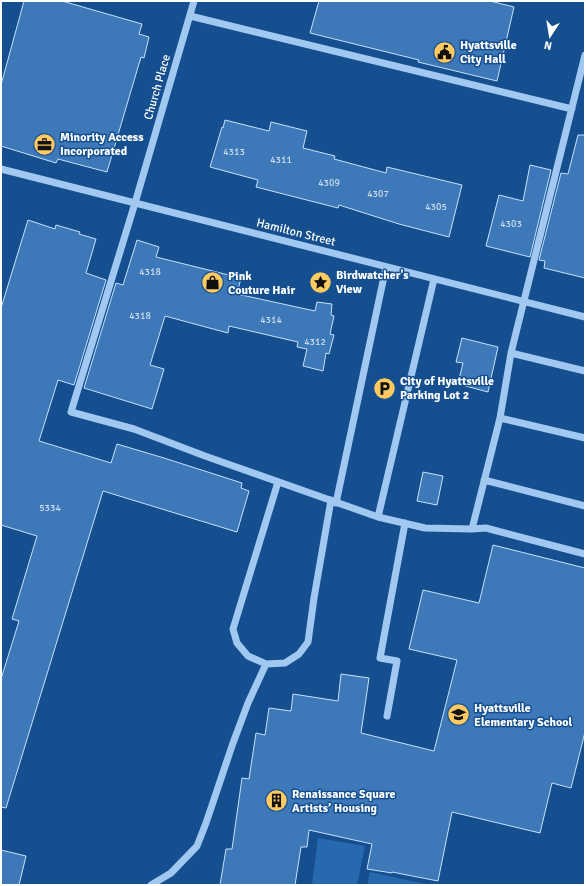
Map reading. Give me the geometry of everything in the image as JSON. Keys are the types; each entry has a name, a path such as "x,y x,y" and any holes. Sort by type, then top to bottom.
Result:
{"street":[{"name":"Church Place","path":"194,1 135,203 71,412 134,429 278,482"},
{"path":"190,16 572,109"},
{"path":"472,529 500,418 511,353 585,55"},
{"name":"Hamilton Street","path":"1,169 585,317"},
{"path":"386,267 334,502 314,598 308,642 299,654 285,663 266,664 248,656 237,643 233,629 278,482 334,502 378,517 425,528 486,528 585,554"},
{"path":"378,517 434,279"},
{"path":"511,353 585,371"},
{"path":"500,418 585,438"},
{"path":"484,480 585,506"},
{"path":"387,716 397,661 380,658 405,523"},
{"path":"151,885 170,874 197,846 248,703 266,664"}],"shaded area":[{"path":"318,838 365,846 357,885 312,885"},
{"path":"370,872 430,885 367,885"}],"building":[{"path":"24,1 62,1 142,24 139,34 149,37 144,58 141,57 107,172 58,159 56,163 1,146 1,85"},
{"name":"Hyattsville City Hall","path":"319,1 490,1 514,7 497,81 418,62 419,60 310,33"},
{"path":"225,120 269,131 271,122 307,131 303,148 335,156 334,159 386,173 387,167 462,185 449,237 399,224 339,205 338,208 256,187 258,180 210,167"},
{"path":"578,135 585,135 585,278 544,268 545,261 539,260 561,173 568,174"},
{"path":"530,165 551,170 530,257 486,246 499,195 523,201"},
{"path":"28,220 55,229 56,225 80,232 79,234 96,239 86,273 106,280 74,385 58,380 39,441 111,463 117,444 242,483 241,488 249,491 237,532 103,491 6,808 1,807 1,679 19,621 12,619 37,536 1,525 1,308"},
{"path":"137,240 159,247 156,257 241,278 237,294 315,311 317,302 332,304 331,315 334,316 330,334 334,335 329,354 326,353 323,371 303,366 307,349 297,347 298,342 229,326 228,333 165,316 150,365 164,369 152,409 84,388 116,283 123,285"},
{"path":"462,338 498,347 488,392 458,384 463,363 456,362"},
{"path":"423,472 443,476 437,505 417,501"},
{"name":"Hyattsville Elementary School","path":"493,545 585,568 585,732 571,788 552,783 540,833 452,812 438,881 392,872 367,869 372,844 309,830 307,847 301,847 295,885 220,885 226,849 232,849 242,778 249,779 256,733 265,735 269,708 291,711 293,694 338,701 341,674 369,678 361,733 434,751 457,660 409,649 423,590 479,603"},
{"path":"1,850 26,856 19,885 1,885"}],"place":[{"name":"Hyattsville City Hall","path":"445,52"},
{"name":"Minority Access Incorporated","path":"44,144"},
{"name":"Birdwatcher's View","path":"320,282"},
{"name":"Pink Couture Hair","path":"213,283"},
{"name":"City of Hyattsville Parking Lot 2","path":"384,388"},
{"name":"Hyattsville Elementary School","path":"459,715"},
{"name":"Renaissance Square Artists’ Housing","path":"276,801"}]}
